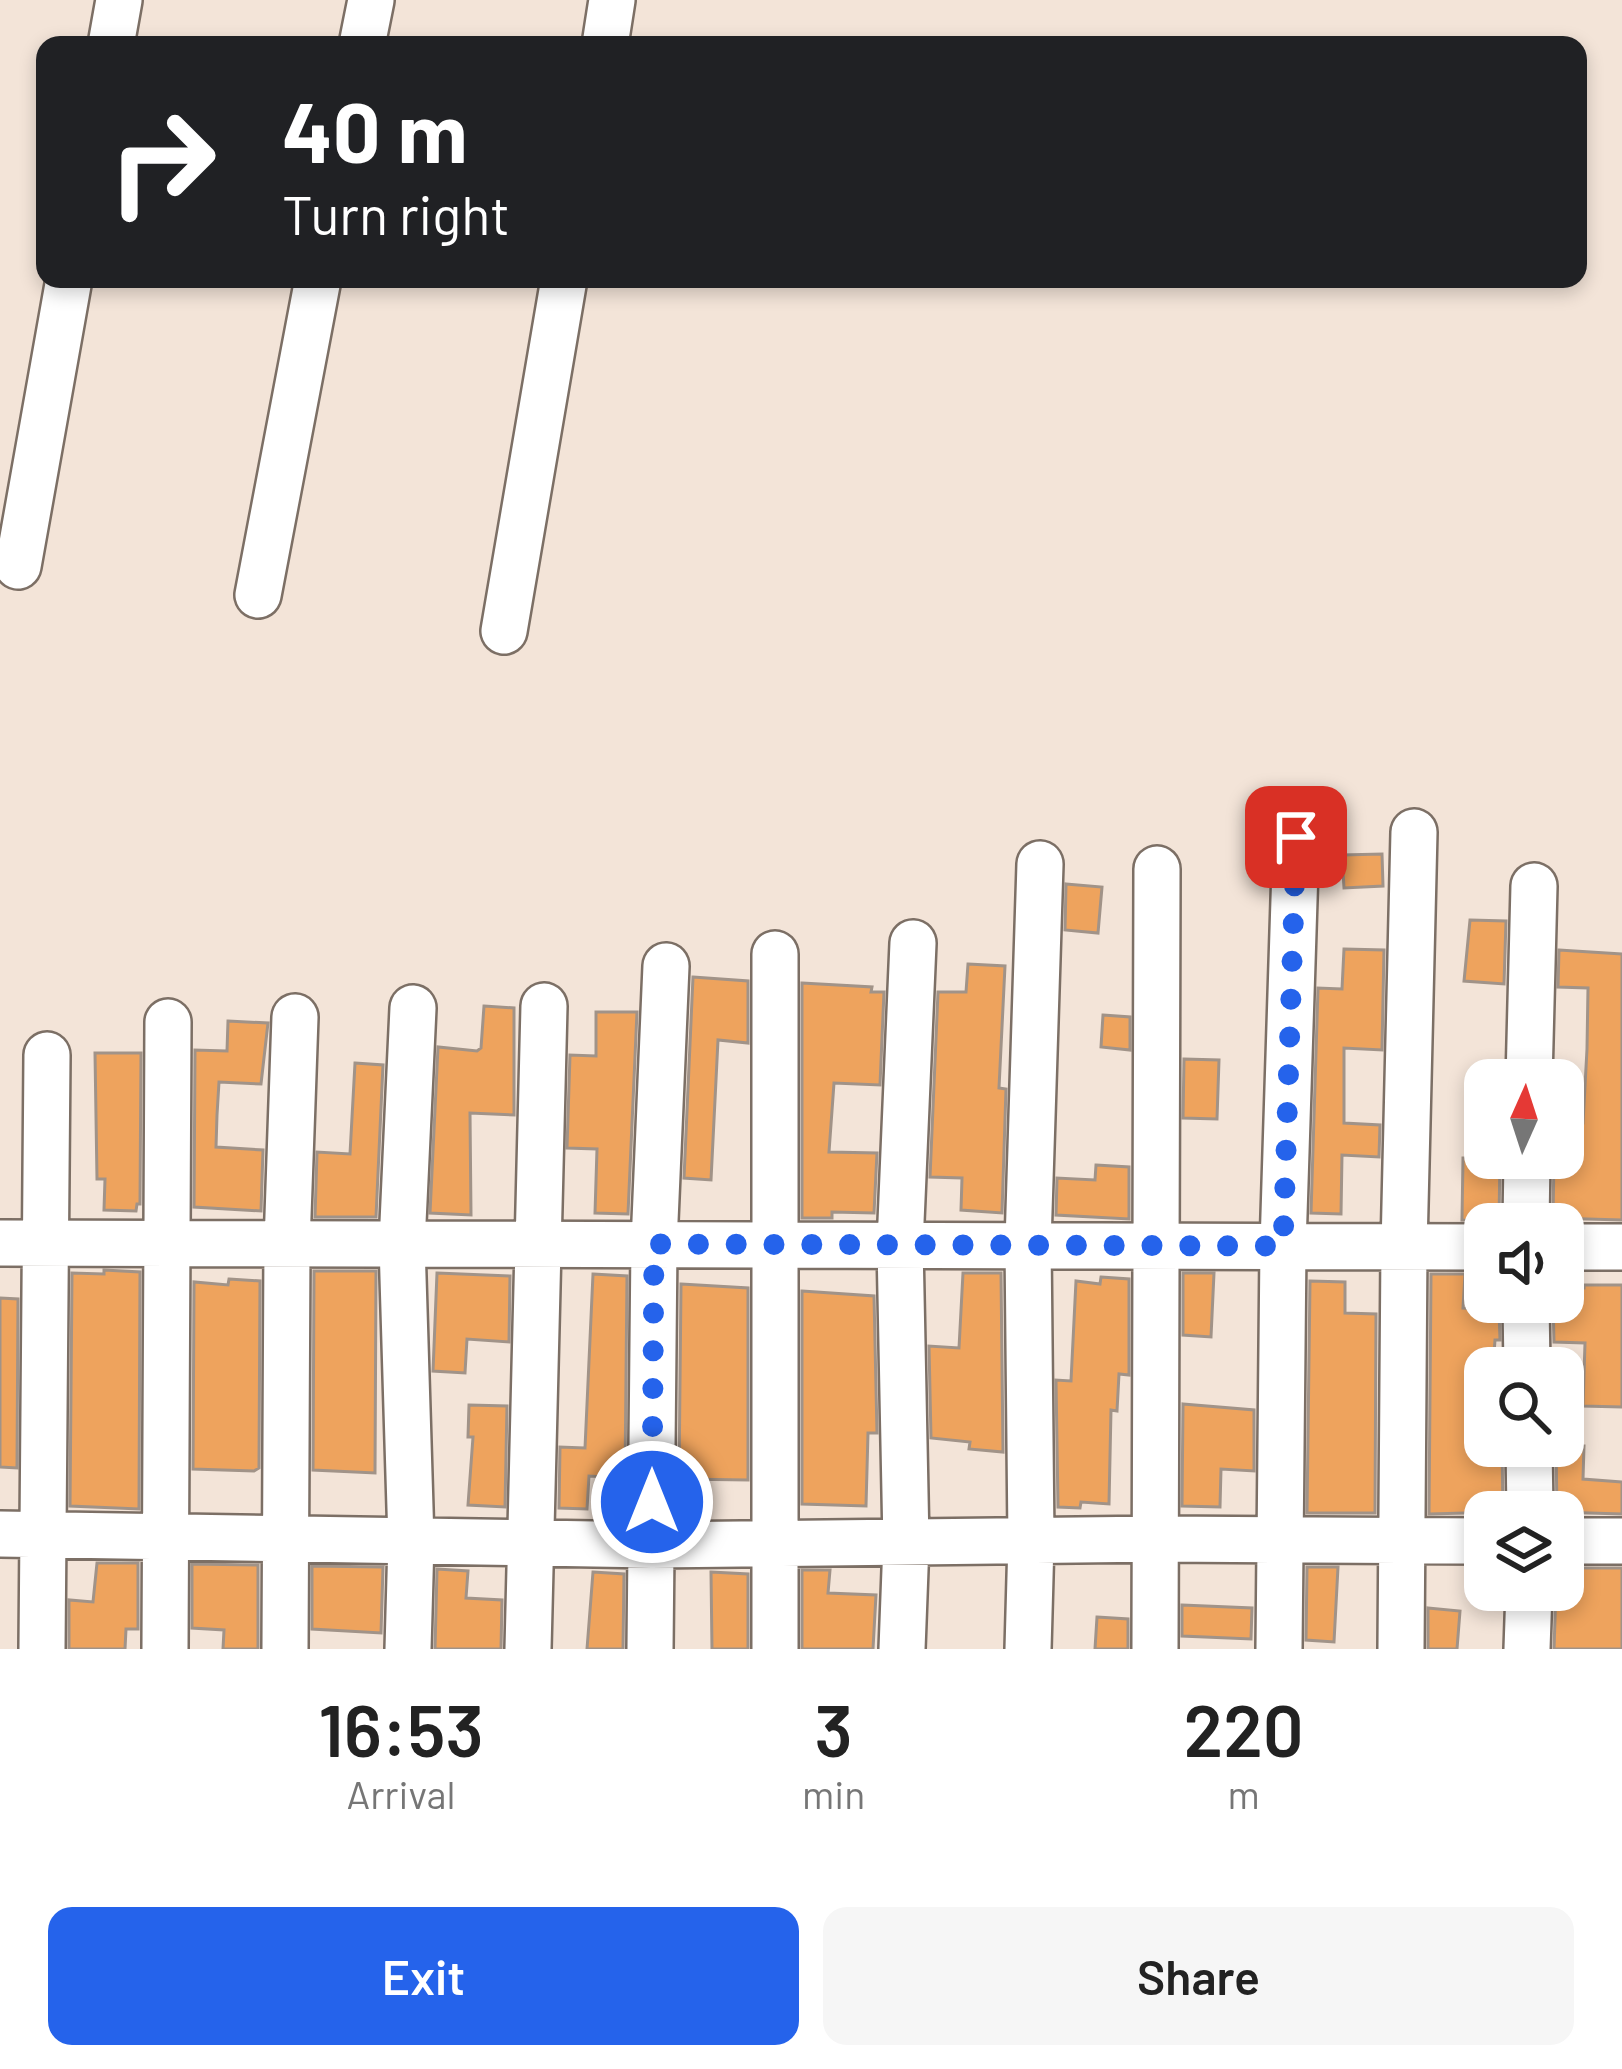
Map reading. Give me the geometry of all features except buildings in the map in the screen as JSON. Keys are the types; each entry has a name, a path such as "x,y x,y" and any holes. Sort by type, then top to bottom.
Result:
{"street":[{"path":"113,36 119,0"},
{"path":"364,36 370,0"},
{"path":"606,36 612,0"},
{"path":"18,566 67,288"},
{"path":"258,595 315,288"},
{"path":"504,631 562,288"},
{"path":"1401,1649 1414,832"},
{"path":"1279,1649 1283,1246 1296,837"},
{"path":"1028,1649 1028,1243 1040,864"},
{"path":"1155,1649 1159,1540 1157,869"},
{"path":"1530,1059 1534,886"},
{"path":"902,1649 906,1543 900,1245 914,943"},
{"path":"775,954 775,1649"},
{"path":"650,1649 654,1244 666,966"},
{"path":"528,1649 544,1006"},
{"path":"408,1649 411,1541 402,1244 413,1008"},
{"path":"286,1649 287,1244 295,1017"},
{"path":"165,1649 169,1022"},
{"path":"42,1649 22,1534 48,1244 47,1055"},
{"path":"0,1243 1464,1247"},
{"path":"1584,1247 1622,1247"},
{"path":"22,1534 652,1546 1464,1541"},
{"path":"1584,1541 1622,1541"},
{"path":"1526,1649 1528,1611"}],"route":[{"path":"652,1502 654,1244 1283,1246 1296,837"}]}
